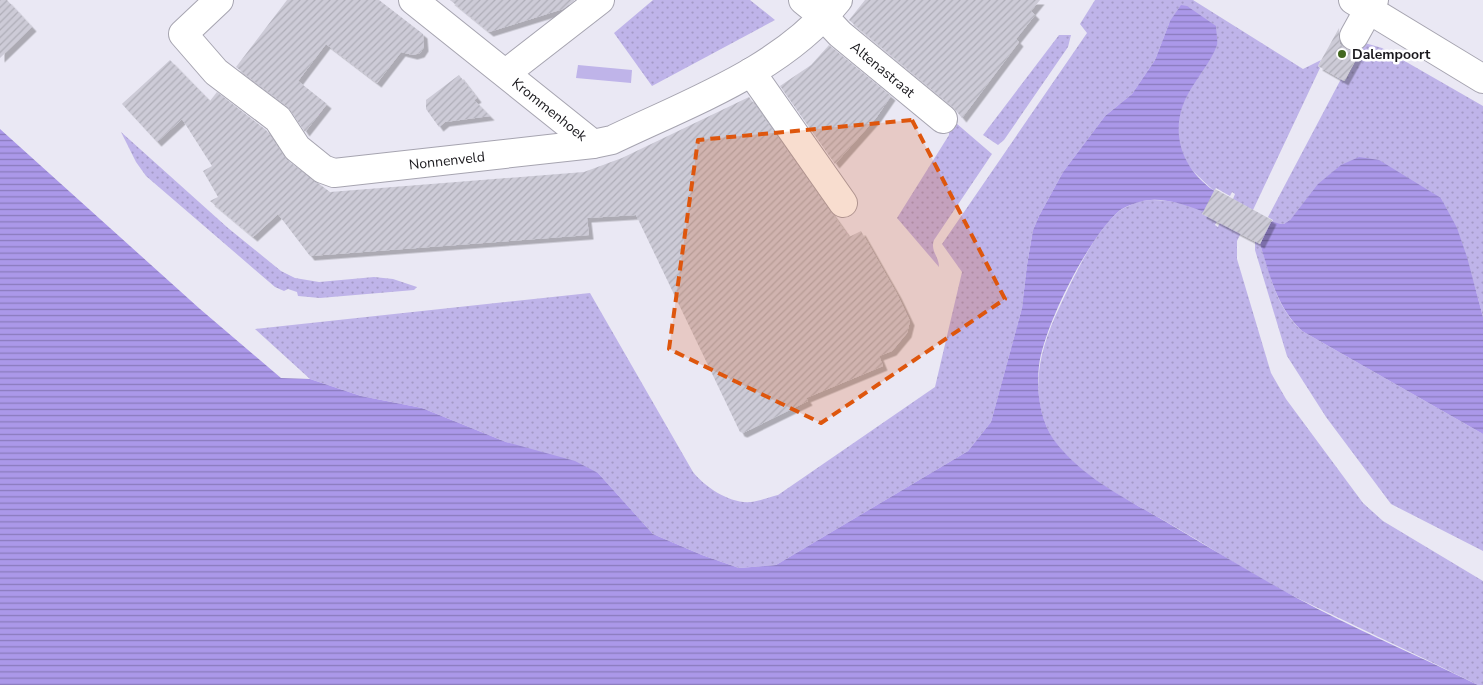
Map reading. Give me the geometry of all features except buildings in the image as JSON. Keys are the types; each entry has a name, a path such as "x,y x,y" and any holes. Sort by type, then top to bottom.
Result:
{"street":[{"name":"Nonnenveld","path":"219,0 183,34 216,72 278,119 297,148 314,163 330,172 593,144 612,140 751,72 800,40 831,9"},
{"name":"Krommenhoek","path":"413,0 593,144"},
{"name":"Krommenhoek","path":"506,73 600,0"},
{"name":"Altenastraat","path":"803,0 831,9 840,34 943,119"},
{"path":"1354,36 1365,3 1483,79"},
{"path":"751,72 843,203"}],"highlighted area":[{"path":"912,120 1005,299 821,423 669,349 698,140"}],"shaded area":[{"path":"653,0 750,0 775,20 652,86 614,33"},
{"path":"1095,0 1193,0 1303,69 1321,60 1318,66 1320,68 1253,210 1233,199 1235,194 1232,192 1230,196 1216,188 1214,191 1191,168 1178,146 1179,115 1192,84 1217,43 1215,36 1170,21 1155,60 1132,94 1105,116 1063,172 1039,216 1033,230 1022,308 991,422 968,451 776,565 739,568 702,555 653,534 598,473 506,442 422,408 361,396 310,379 255,329 590,293 698,478 711,489 743,502 758,501 778,495 935,387 962,272 942,244 1087,33 1080,24"},
{"path":"1181,5 1187,6 1216,26 1217,45 1188,94 1179,123 1179,137 1182,150 1196,175 1206,185 1250,213 1275,223 1284,224 1291,219 1318,184 1341,165 1359,157 1379,160 1441,198 1457,228 1483,317 1483,434 1302,331 1286,312 1275,291 1260,244 1262,240 1202,211 1169,201 1153,200 1139,202 1126,207 1119,211 1107,224 1081,261 1058,306 1049,329 1039,366 1039,395 1045,423 1054,440 1066,455 1080,468 1112,490 1295,597 1478,685 0,685 0,129 200,309 281,378 310,379 361,396 422,408 506,442 575,461 598,473 653,534 702,555 739,568 776,565 968,451 991,422 1022,308 1033,230 1039,216 1063,172 1105,116 1132,94 1155,60 1170,21"},
{"path":"1059,35 1071,35 1068,47 1004,140 998,145 983,135"},
{"path":"1365,43 1382,48 1483,106 1483,317 1465,256 1441,198 1291,219 1284,224 1271,223 1273,220 1268,217 1341,79 1345,81"},
{"path":"578,65 632,70 631,83 576,78"},
{"path":"949,117 992,154 934,240 933,247 939,267 897,218 949,135"},
{"path":"121,132 228,228 281,271 295,278 319,282 374,277 393,279 417,287 414,290 320,298 298,296 297,292 288,289 284,291 275,287 146,176 136,162"},
{"path":"1140,201 1164,201 1197,207 1204,210 1202,214 1217,221 1215,225 1218,227 1220,222 1241,233 1237,241 1237,259 1271,373 1286,399 1363,503 1383,521 1483,581 1483,685 1478,685 1267,582 1106,487 1073,462 1059,447 1049,432 1039,400 1040,368 1047,337 1085,256 1101,231 1119,211"},
{"path":"1255,241 1260,244 1280,302 1293,322 1302,331 1483,434 1483,551 1391,504 1326,417 1287,356 1255,250"}],"place":[{"name":"Dalempoort","path":"1342,54"}]}
